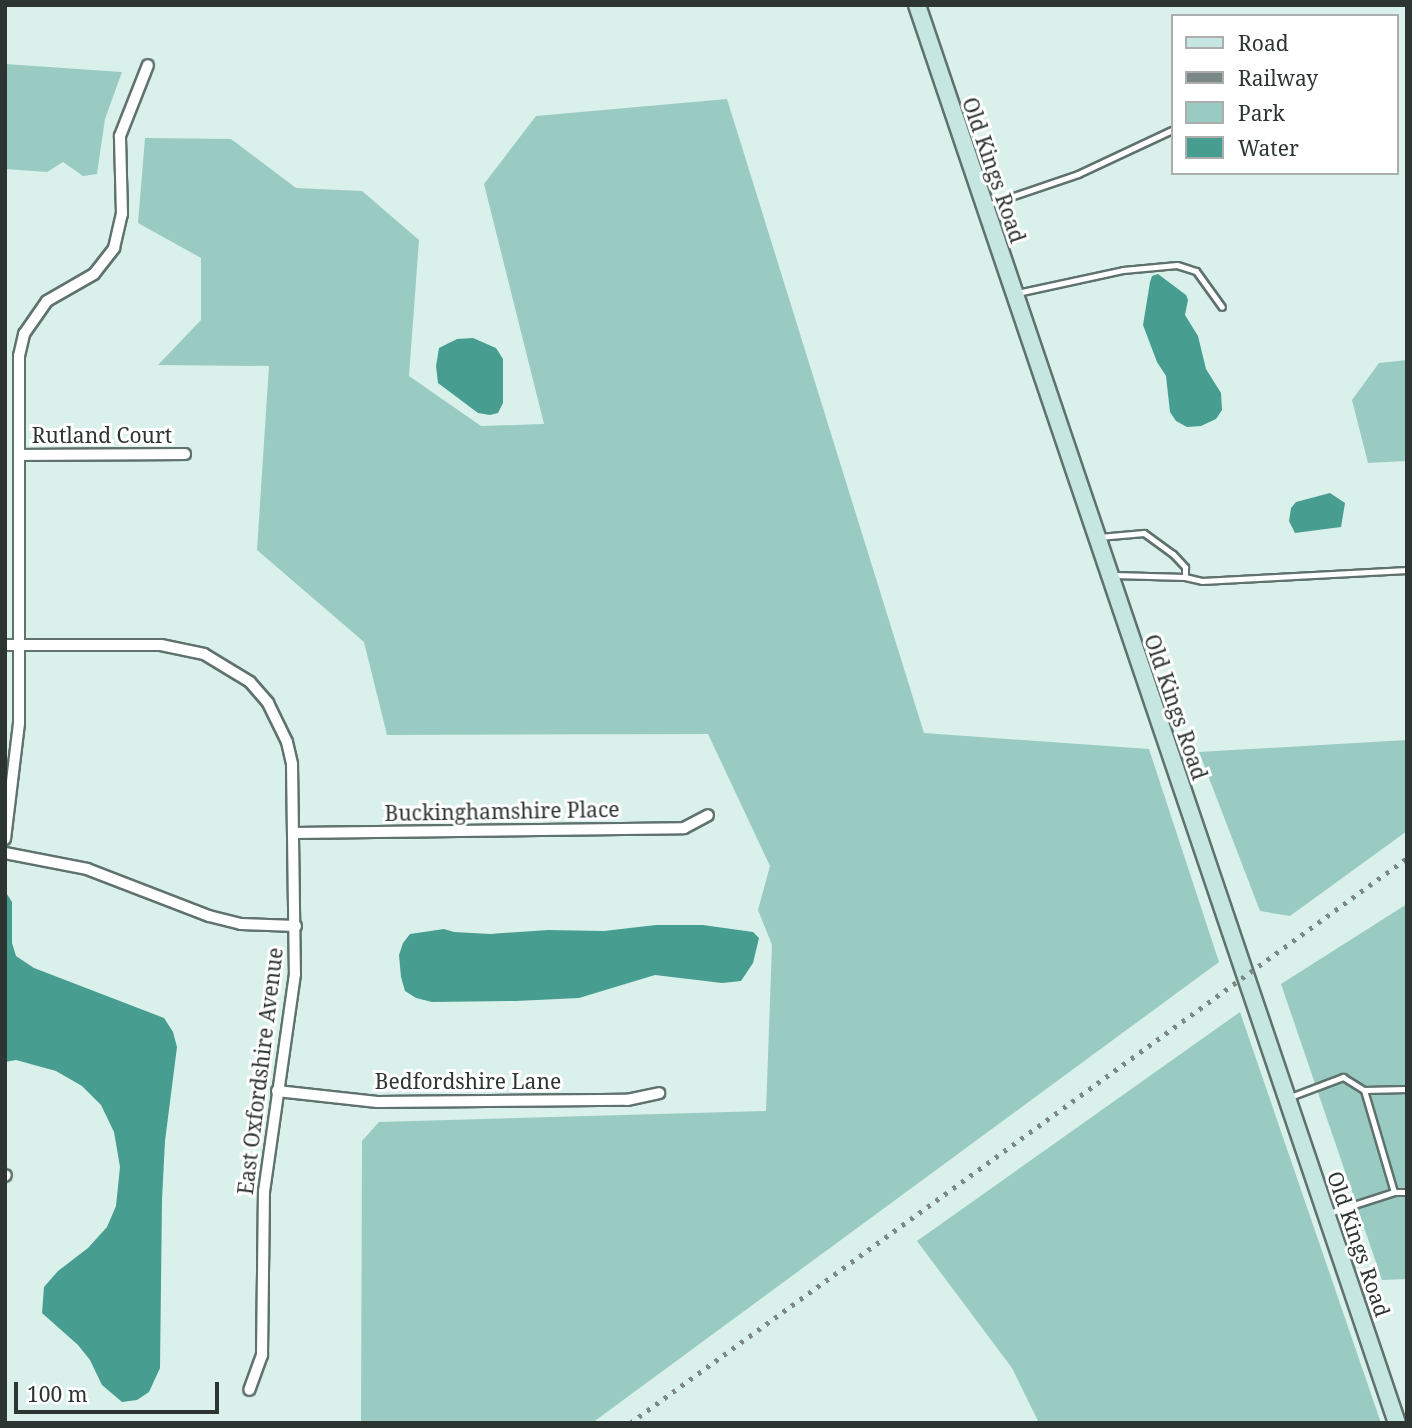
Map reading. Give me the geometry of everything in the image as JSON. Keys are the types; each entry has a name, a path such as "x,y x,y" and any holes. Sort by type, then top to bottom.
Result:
{"street":[{"name":"Old Kings Road","path":"916,5 1397,1423"},
{"path":"5,839 19,723 19,356 24,334 47,301 93,274 114,248 122,214 120,136 148,65"},
{"name":"Rutland Court","path":"19,455 185,454"},
{"name":"East Oxfordshire Avenue","path":"5,645 161,645 185,649 225,664 250,682 268,703 287,742 292,764 294,833 296,926 293,987 264,1191 262,1356 249,1390"},
{"name":"Buckinghamshire Place","path":"294,833 684,828 708,815"},
{"path":"5,853 87,869 131,883 209,916 241,924 296,926"},
{"name":"Bedfordshire Lane","path":"277,1091 377,1102 628,1100 659,1093"}],"lane":[{"path":"984,206 1012,199 1078,174 1170,130"},
{"path":"1014,293 1123,270 1177,265 1196,271 1222,307"},
{"path":"1096,537 1144,533 1174,554 1185,567 1185,576"},
{"path":"1109,575 1185,576 1202,581 1407,570"},
{"path":"1287,1098 1343,1077 1364,1090 1407,1089"},
{"path":"1364,1090 1394,1192"},
{"path":"1326,1213 1394,1192 1407,1192"}],"green space":[{"path":"5,64 122,72 105,119 97,174 83,176 63,162 47,172 5,169"},
{"path":"727,99 924,733 1149,749 1219,962 592,1423 361,1423 362,1141 379,1122 766,1111 772,945 758,910 770,866 708,734 387,735 364,642 257,550 269,366 158,365 201,320 201,258 138,223 145,138 231,139 296,188 362,191 419,240 409,376 481,426 544,424 484,184 536,116"},
{"path":"1407,360 1407,461 1368,463 1352,400 1379,363"},
{"path":"1407,740 1407,831 1290,916 1260,911 1199,752"},
{"path":"1407,904 1407,1279 1382,1280 1281,984"},
{"path":"1240,1012 1381,1423 1039,1423 1012,1368 917,1241"}],"water":[{"path":"1158,274 1186,295 1188,300 1185,315 1198,336 1206,369 1221,393 1222,410 1216,419 1201,426 1187,427 1176,421 1170,412 1166,376 1157,362 1143,325 1150,282 1152,276"},
{"path":"473,338 496,348 503,359 503,403 498,413 478,413 438,383 436,366 439,348 457,339"},
{"path":"1330,493 1345,503 1341,527 1295,533 1289,521 1291,508 1296,502"},
{"path":"5,891 12,902 12,943 16,956 34,968 164,1018 173,1032 177,1047 165,1141 160,1368 149,1392 137,1400 122,1402 102,1385 90,1360 78,1345 42,1313 44,1287 58,1271 88,1248 107,1227 116,1206 120,1167 114,1132 101,1105 82,1086 56,1071 16,1060 5,1062"},
{"path":"656,925 703,925 753,932 759,938 753,963 741,981 722,983 655,975 579,998 516,1001 432,1002 416,998 405,991 401,977 399,955 410,934 444,929 490,934 548,930 604,931"}],"railway":[{"path":"630,1423 1407,858"}]}
